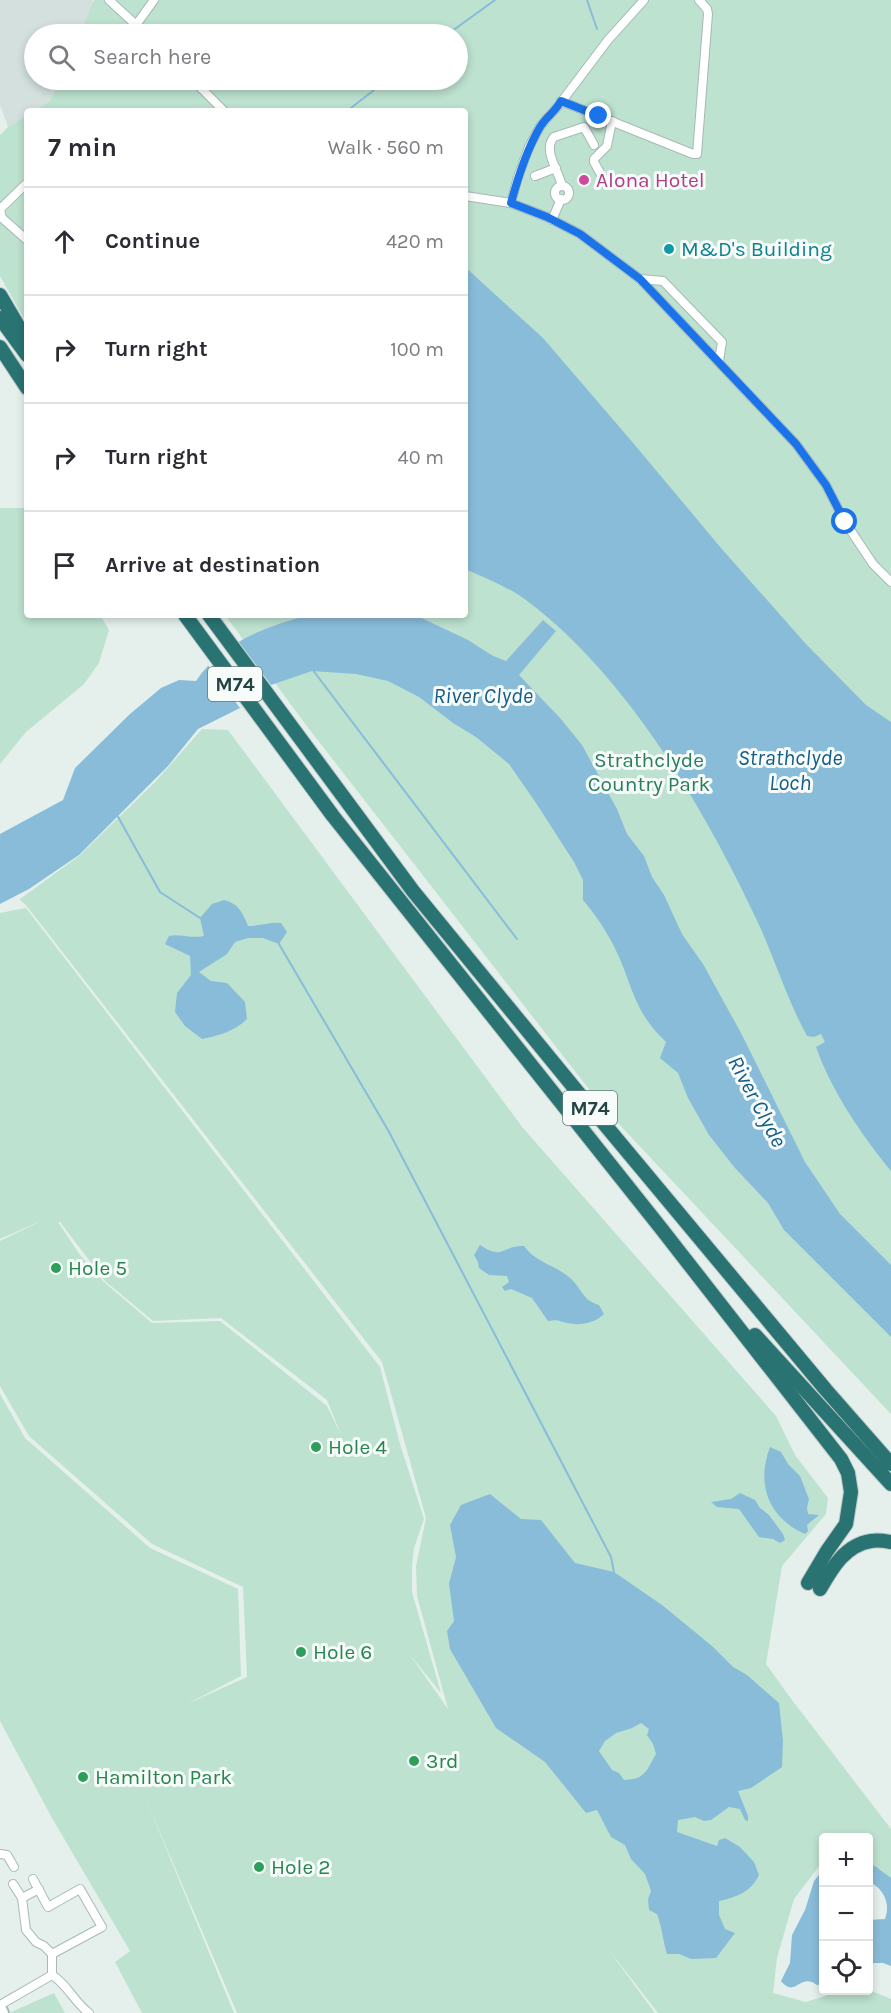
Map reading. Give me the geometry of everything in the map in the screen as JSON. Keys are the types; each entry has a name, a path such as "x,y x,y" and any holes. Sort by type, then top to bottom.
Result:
{"highway":[{"path":"0,295 24,336"},
{"path":"0,318 24,351"},
{"path":"0,347 24,383"},
{"path":"0,364 24,393"},
{"name":"M74","path":"187,618 333,816 688,1263 891,1484"},
{"name":"M74","path":"211,618 413,891 826,1390 891,1464"},
{"path":"688,1263 841,1459 848,1473 851,1492 846,1524 827,1551 814,1586 850,1550 871,1541 891,1542"}],"main road":[{"path":"0,2006 3,2013"}],"street":[{"path":"109,0 135,24"},
{"path":"137,24 154,0"},
{"path":"511,203 529,147 541,125 608,39 644,0"},
{"path":"561,101 693,154 698,152 700,89 708,15 699,0"},
{"path":"203,90 221,108"},
{"path":"603,178 594,159 607,146 612,121"},
{"path":"552,220 561,199 567,197 569,193 566,187 562,186 549,144 554,136 584,127 594,145"},
{"path":"535,176 556,168"},
{"path":"24,186 0,209 2,218 24,237"},
{"path":"468,196 511,203 552,220 580,234 640,279 796,444 826,485 845,522 873,564 891,582"},
{"path":"640,279 663,281 722,342 719,361"},
{"path":"0,1854 7,1855 14,1867"},
{"path":"33,1879 48,1907 80,1889 102,1928 52,1954"},
{"path":"13,1884 22,1898 26,1930 36,1942 52,1954 52,1975"},
{"path":"22,1898 39,1889"},
{"path":"0,2006 52,1975"},
{"path":"52,1975 61,1981 78,2005 89,2013"}],"shaded area":[{"path":"0,0 92,0 94,2 84,24 24,24 24,90 55,90 50,101 39,108 24,108 24,117 8,127 0,105"}],"green space":[{"name":"Strathclyde Country Park","path":"94,0 891,0 891,1414 602,1106 306,725 227,618 468,618 468,108 39,108 50,101 55,90 468,90 468,24 84,24"},
{"path":"24,117 24,319 0,276 0,135"},
{"path":"0,508 24,508 24,618 102,618 109,630 99,663 84,684 26,732 0,764"},
{"path":"202,729 228,730 523,1128 776,1416 795,1455 828,1498 826,1514 782,1566 766,1664 891,1829 891,1897 873,1874 873,1833 819,1833 819,1866 794,1899 777,1958 773,1993 806,2002 828,1995 873,1995 873,1992 891,1999 891,2013 658,2013 605,1945 655,2013 237,2013 144,1795 234,2013 142,2013 115,1962 130,1951 52,1818 0,1721 0,1394 25,1438 150,1548 238,1589 241,1676 187,1704 247,1677 243,1587 152,1544 29,1436 0,1386 0,1241 45,1219 0,1239 0,913 26,908 380,1367 400,1444 424,1519 414,1548 412,1592 441,1693 410,1655 448,1709 417,1596 416,1566 426,1518 382,1362 21,901 20,899 79,856 155,782","holes":["58,1222 105,1281 153,1321 221,1318 327,1400 341,1435 327,1406 220,1321 152,1323 104,1282 80,1255"]},
{"path":"54,1993 65,2013 9,2013"}],"water":[{"name":"Strathclyde Loch","path":"468,270 543,338 721,548 805,643 866,705 891,722 891,1171 858,1127 830,1080 816,1047 825,1042 821,1034 814,1037 807,1036 739,883 690,793 661,749 598,667 563,631 526,600 497,583 468,570"},
{"name":"River Clyde","path":"299,618 421,618 506,661 543,620 556,631 519,675 582,745 617,809 627,834 644,856 652,877 664,895 682,934 703,964 741,1033 805,1162 840,1214 891,1265 891,1337 784,1230 768,1203 735,1168 709,1135 688,1098 678,1073 660,1058 666,1042 643,1014 614,947 583,900 583,880 574,862 509,764 476,737 419,697 388,681 356,674 312,671 271,685 240,708 198,729 168,766 79,855 29,889 0,904 0,834 63,800 75,768 130,714 161,688 179,680 196,681 218,656 232,646 276,625"},
{"path":"224,900 239,909 248,926 281,923 287,932 279,944 263,938 248,938 235,942 227,954 199,972 211,981 227,983 245,1002 247,1019 226,1032 202,1039 185,1026 175,1012 177,993 191,975 190,956 165,944 169,936 204,936 200,918 212,904"},
{"path":"480,1245 494,1252 524,1246 535,1257 569,1277 587,1299 599,1305 604,1314 592,1322 582,1324 548,1321 532,1298 511,1289 505,1291 502,1287 509,1282 507,1276 489,1275 479,1268 474,1255"},
{"path":"770,1447 781,1452 788,1464 800,1476 809,1499 808,1514 819,1515 807,1525 808,1531 805,1534 782,1519 768,1498 764,1474"},
{"path":"740,1493 755,1500 760,1508 769,1515 785,1540 780,1543 773,1539 759,1537 739,1509 717,1507 711,1502 731,1499"},
{"path":"490,1494 521,1519 541,1520 575,1563 614,1572 662,1605 712,1646 733,1667 747,1675 779,1703 783,1741 782,1767 751,1788 738,1791 748,1821 745,1820 740,1809 729,1807 711,1820 704,1821 695,1817 678,1820 677,1832 717,1846 719,1840 725,1838 740,1847 754,1862 759,1875 752,1886 743,1893 719,1901 719,1915 725,1929 735,1933 716,1958 691,1959 679,1954 667,1954 657,1914 649,1910 648,1899 651,1891 645,1874 631,1859 625,1845 611,1837 597,1810 586,1813 545,1762 496,1728 450,1649 447,1631 454,1621 449,1584 456,1557 450,1525 461,1505","holes":["641,1723 649,1729 647,1735 656,1754 641,1776 624,1780 619,1773 612,1770 599,1751 605,1741 616,1733"]},
{"path":"873,1865 891,1878 891,1966 873,1963 873,1920 885,1919 887,1914 885,1897 874,1885"},
{"path":"819,1875 819,1985 806,1981 790,1987 781,1981 790,1963 792,1935 805,1910 814,1881"}],"pier":[{"path":"238,641 271,685 240,708 207,664"}],"waterway":[{"path":"462,24 495,0"},
{"path":"587,0 597,29"},
{"path":"351,108 374,90"},
{"path":"312,669 517,939"},
{"path":"117,815 160,892 200,918"},
{"path":"279,944 388,1130 611,1557 614,1572"}],"place":[{"name":"Alona Hotel","path":"584,180"},
{"name":"M&D's Building","path":"669,249"},
{"name":"Hole 5","path":"56,1268"},
{"name":"Hole 4","path":"316,1447"},
{"name":"Hole 6","path":"301,1652"},
{"name":"3rd","path":"414,1761"},
{"name":"Hamilton Park","path":"83,1777"},
{"name":"Hole 2","path":"259,1867"}],"route":[{"path":"599,116 561,101 541,125 529,147 511,203 547,217 580,234 640,279 796,444 826,485 845,522"}]}
